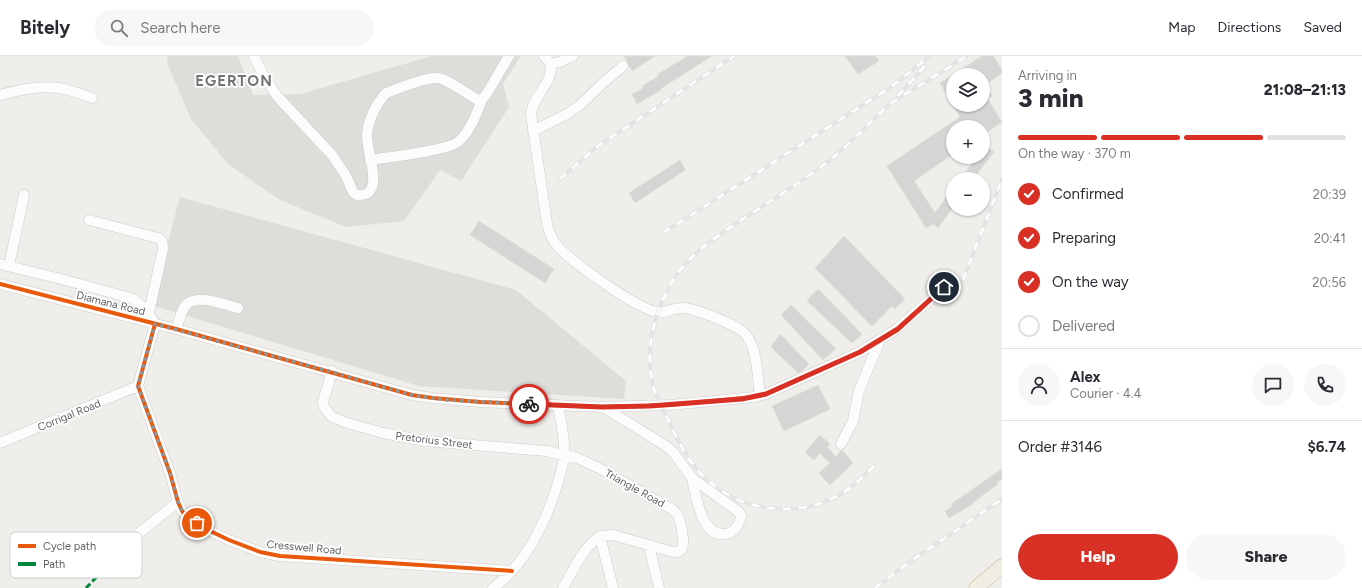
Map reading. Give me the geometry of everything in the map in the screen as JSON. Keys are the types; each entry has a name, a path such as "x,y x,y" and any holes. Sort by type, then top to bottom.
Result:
{"highway":[{"path":"976,588 1002,566"}],"street":[{"path":"254,56 263,75 277,96 332,155 353,192 357,195 365,194 370,191 373,183 367,142 368,127 373,113 386,93 425,79 437,78 451,84 478,100 482,99"},
{"path":"370,160 436,149 456,143 461,139 473,121 482,99 486,95 509,56"},
{"path":"547,60 560,62 573,56"},
{"path":"547,60 551,70 547,83 532,107 533,131 550,236 556,244 582,268 643,308 658,312 678,308 694,310 729,324 742,331 749,338 753,348 760,395"},
{"path":"533,131 567,114 580,105 623,66"},
{"path":"0,95 18,90 39,88 67,90 92,98"},
{"path":"24,195 4,265 131,298 138,302 149,312 155,324 138,386"},
{"path":"89,220 161,239 163,249 149,312"},
{"name":"Diamana Road","path":"0,284 176,329 412,395 433,398 558,406 602,407 670,405 742,399 766,394 860,352 880,340 898,329 944,287"},
{"path":"176,329 186,306 194,300 201,299 238,308"},
{"path":"840,444 853,421 859,391 880,340"},
{"name":"Pretorius Street","path":"332,372 323,402 324,407 331,416 344,422 383,433 425,441 522,448 564,455"},
{"name":"Corrigal Road","path":"0,443 138,386"},
{"name":"Cresswell Road","path":"138,386 170,473 182,511 189,518 206,529 260,552 288,556 512,571"},
{"path":"499,587 534,542 550,508 559,480 564,455 558,406"},
{"path":"602,407 666,446 673,452 692,478 739,512 741,516 740,523 731,532 721,535 713,532 706,525 700,512 692,478"},
{"name":"Triangle Road","path":"564,455 577,458 599,468 662,502 674,511 679,520 683,546 681,550 673,552 613,535 600,536"},
{"path":"140,532 178,502"},
{"path":"563,588 588,548 600,536 613,588"},
{"path":"649,546 659,588"}],"shaded area":[{"path":"167,56 238,56 253,95 300,94 432,56 521,56 503,84 509,107 461,181 440,170 404,221 346,227 280,200 228,164 191,119 168,65"},
{"path":"180,197 516,290 626,381 624,399 419,386 151,305"}],"building":[{"path":"624,56 655,56 632,71"},
{"path":"688,56 712,56 637,104 632,94 644,88 642,86 659,76 658,74"},
{"path":"845,56 875,56 879,61 858,74"},
{"path":"982,56 993,56 1002,70 1002,73 990,81 990,68 963,68"},
{"path":"946,79 946,93 940,83"},
{"path":"990,103 1002,122 990,130 990,120 956,120 960,117 957,112 990,112"},
{"path":"946,126 946,159 914,181 935,213 946,198 947,216 938,228 934,224 926,228 887,166"},
{"path":"990,149 994,152 990,157"},
{"path":"680,160 685,170 635,203 629,193"},
{"path":"972,164 985,164 978,172 965,172"},
{"path":"479,221 554,269 545,283 470,235"},
{"path":"844,236 905,299 895,309 892,306 872,326 815,268"},
{"path":"818,289 862,334 852,343 807,301"},
{"path":"791,305 836,349 823,360 781,315"},
{"path":"780,334 809,364 802,371 798,373 771,347"},
{"path":"818,385 830,409 784,431 772,406"},
{"path":"820,435 830,444 827,447 836,457 842,450 853,463 830,485 819,473 830,463 820,453 814,460 805,452"},
{"path":"1002,469 1002,479 998,481 998,484 972,503 973,504 949,518 945,511 953,506 951,504"}],"railway":[{"path":"560,179 598,146 734,56"},
{"path":"663,233 891,87 930,56"},
{"path":"874,466 855,484 841,494 823,502 803,507 784,509 764,507 745,502 727,494 710,483 689,459 656,394 651,376 650,363 652,336 658,311 669,287 684,266 702,248 821,167 839,153 891,103 967,56"},
{"path":"898,96 925,66"},
{"path":"963,280 1002,179"},
{"path":"875,588 911,561 1002,499"}],"marked path":[{"path":"86,588 96,578"}],"cycle path":[{"path":"0,284 176,329 412,395 480,402 602,407 670,405 754,397 766,394 860,352 897,329 944,287"},
{"path":"155,324 138,386 170,473 178,502 182,511 189,518 206,529 229,540 260,552 280,556 512,571"}],"way so far":[{"path":"197,523 182,511 178,502 170,473 138,386 155,324 412,395 448,400 529,404"}],"district":[{"name":"EGERTON","path":"234,81"}],"route":[{"path":"529,404 602,407 650,406 742,399 766,394 860,352 880,340 898,329 944,287"}]}
